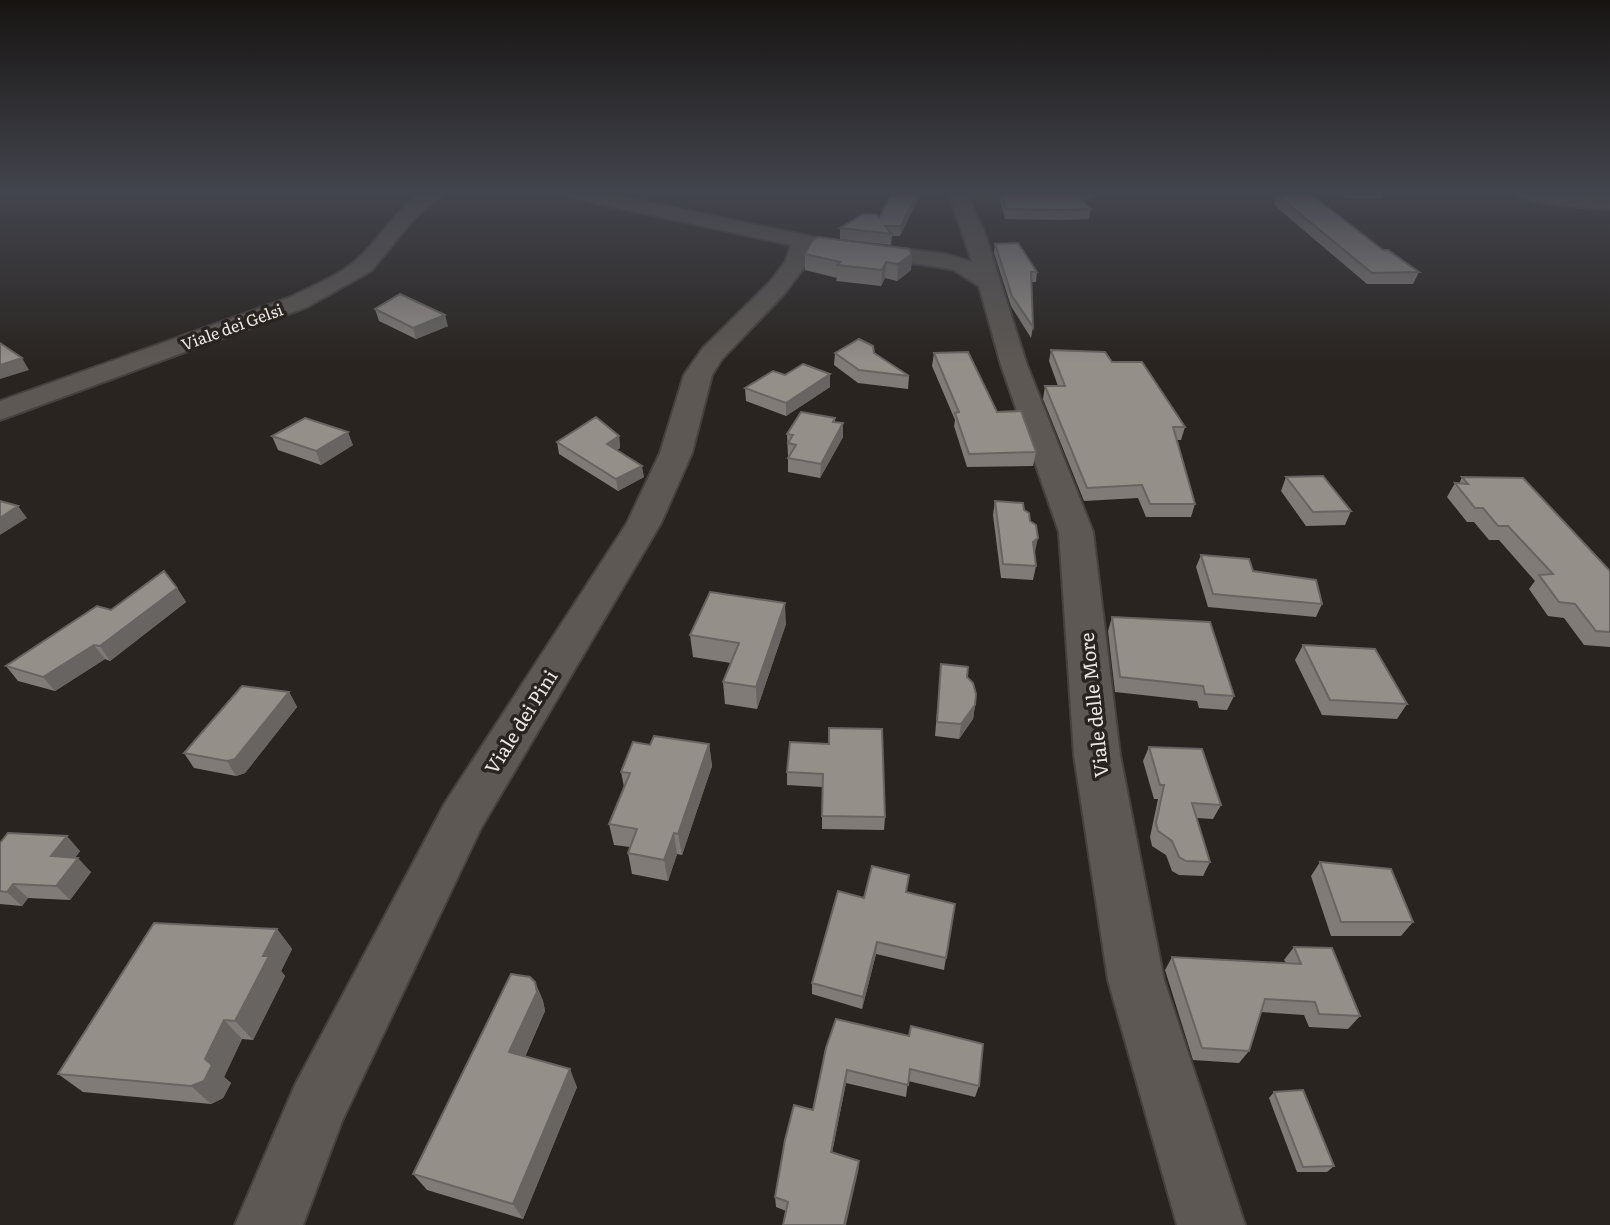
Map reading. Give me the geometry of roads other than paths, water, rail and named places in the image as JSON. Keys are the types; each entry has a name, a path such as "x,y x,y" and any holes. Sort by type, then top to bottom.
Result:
{"street":[{"name":"Viale dei Gelsi","path":"0,411 299,302 344,278 369,261 379,248"},
{"name":"Viale dei Pini","path":"269,1225 323,1094 462,817 644,523 676,453 698,375 712,354 777,288 797,262 800,248"},
{"path":"853,248 962,265 990,283"},
{"name":"Viale delle More","path":"979,248 1014,365 1076,532 1097,755 1136,980 1211,1225"}]}
